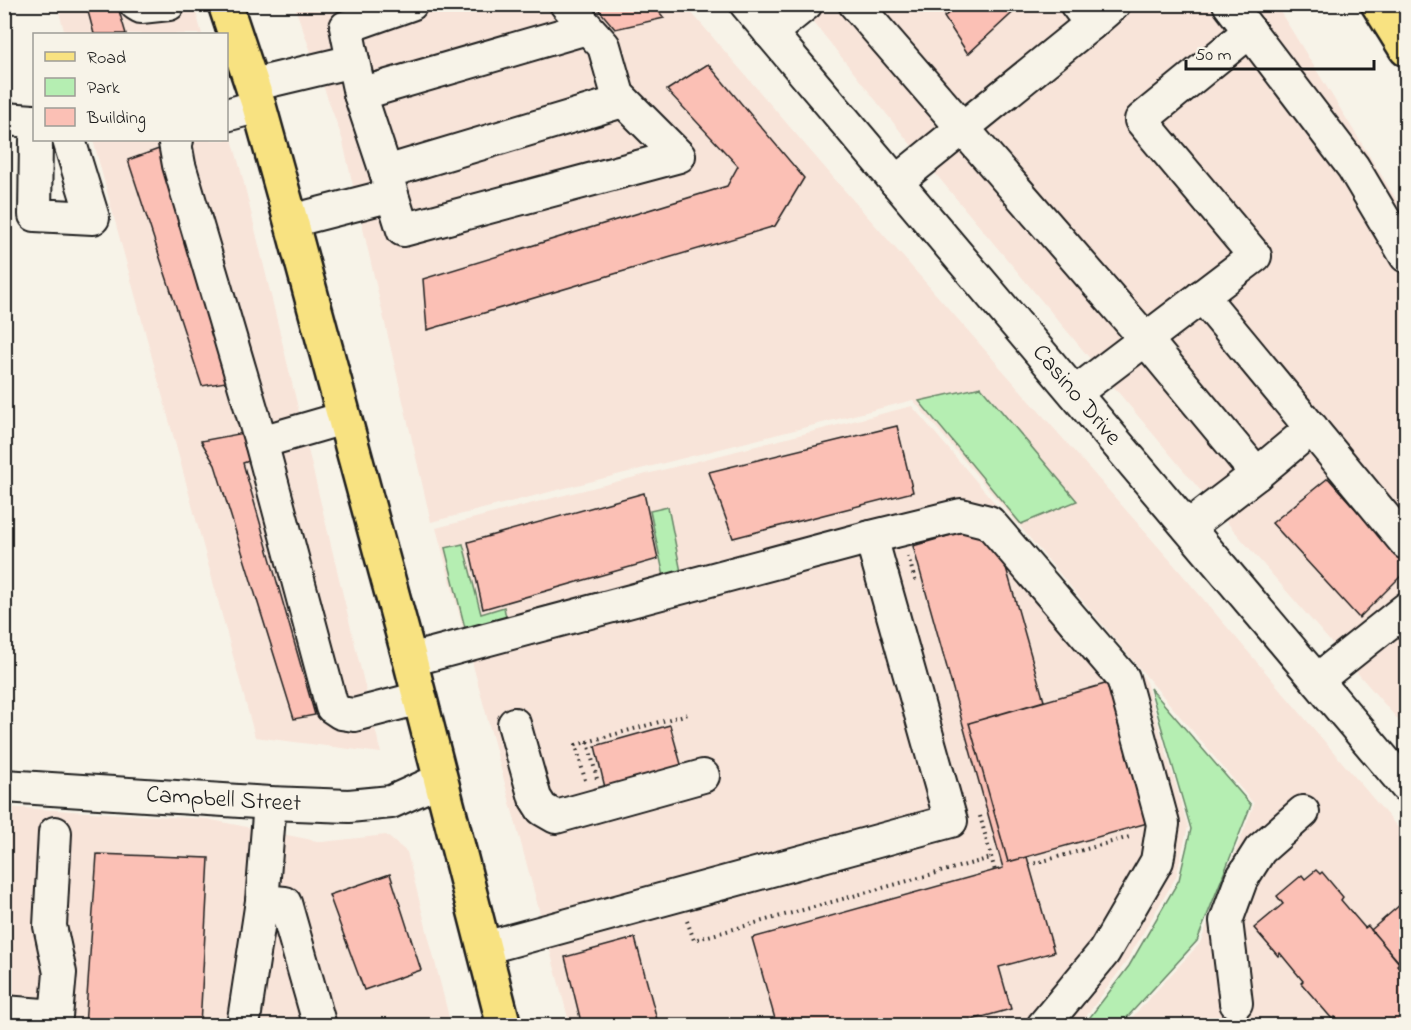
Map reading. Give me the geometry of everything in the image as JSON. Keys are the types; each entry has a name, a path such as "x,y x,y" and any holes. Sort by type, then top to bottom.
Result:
{"main road":[{"path":"225,4 256,95 291,221 410,660 504,1026"},
{"path":"1378,4 1407,49"}],"street":[{"path":"136,4 141,7 169,4"},
{"path":"411,4 346,27 360,94 403,230 679,156 618,95 604,46 566,4"},
{"name":"Casino Drive","path":"746,4 1407,786"},
{"path":"770,33 806,4"},
{"path":"855,4 1145,339 1257,474"},
{"path":"1229,4 1353,167 1407,256"},
{"path":"896,182 963,128 1094,11"},
{"path":"360,94 587,27"},
{"path":"1075,393 1255,256 1141,120 1250,31"},
{"path":"228,114 256,95 353,61"},
{"path":"291,221 389,183 623,101"},
{"path":"4,119 33,121"},
{"path":"36,141 35,215 93,218 69,141"},
{"path":"176,141 179,165 261,442 332,707 341,713 354,715 420,698"},
{"path":"1202,296 1407,543"},
{"path":"261,442 344,418"},
{"path":"1188,527 1312,428"},
{"path":"410,660 961,515 988,522 1123,678 1163,824 1157,861 1104,952 1043,1026"},
{"path":"484,948 951,821 871,537"},
{"path":"1317,680 1407,609"},
{"path":"514,724 535,798 542,809 556,817 702,776"},
{"name":"Campbell Street","path":"4,786 349,806 391,802 440,780"},
{"path":"243,1026 262,901 270,803"},
{"path":"1236,1003 1227,921 1241,880 1260,850 1303,812"},
{"path":"4,1012 56,1016 60,973 50,926 55,833"},
{"path":"262,901 285,903 320,1026"}],"path":[{"path":"586,788 576,745 688,714"},
{"path":"588,741 599,785"},
{"path":"1029,865 1162,827"},
{"path":"686,919 694,940 992,858"}],"shaded area":[{"path":"57,5 194,5 202,33 65,33"},
{"path":"294,5 685,5 845,191 1169,559 1406,837 1406,1025 1125,1025 1200,943 1254,804 913,400 431,522 342,138"},
{"path":"800,5 1276,5 1406,215 1406,729 1231,527 908,141"},
{"path":"228,125 242,175 381,753 255,737 93,141 228,141"},
{"path":"912,406 1145,679 1188,827 1176,877 1126,962 1080,1025 570,1025 436,528"},
{"path":"4,807 207,819 322,842 386,835 407,852 451,1025 5,1025"}],"green space":[{"path":"981,387 1077,501 1021,524 919,401"},
{"path":"668,507 683,582 666,586 650,511"},
{"path":"463,544 481,614 504,607 508,628 468,640 445,548"},
{"path":"1150,688 1251,805 1197,941 1120,1025 1084,1025 1129,966 1179,880 1191,829"}],"building":[{"path":"86,4 117,4 126,33 94,33"},
{"path":"594,4 653,4 664,18 615,29"},
{"path":"960,4 1022,4 968,54 944,17"},
{"path":"708,64 804,178 775,226 427,330 423,279 727,186 738,166 667,90"},
{"path":"159,149 226,382 202,386 128,160"},
{"path":"897,426 913,492 733,538 709,472"},
{"path":"249,432 258,458 243,463 315,715 294,719 215,465 201,441"},
{"path":"1328,478 1406,566 1406,571 1359,618 1272,523"},
{"path":"644,493 658,559 483,609 468,542"},
{"path":"972,529 1003,557 1044,701 969,723 1008,862 1027,857 1054,952 999,967 1011,1009 950,1026 777,1026 752,938 1003,868 913,546"},
{"path":"1112,682 1151,822 1008,862 969,723"},
{"path":"670,725 684,775 607,796 595,746"},
{"path":"97,854 209,858 200,1026 85,1026"},
{"path":"1316,870 1320,874 1322,872 1343,897 1341,900 1365,928 1368,926 1399,963 1397,965 1406,976 1406,1026 1342,1026 1335,1017 1333,1020 1301,983 1303,981 1280,953 1278,956 1254,928 1283,904 1277,896 1302,875 1305,879"},
{"path":"390,874 421,970 364,990 329,895"},
{"path":"1401,904 1406,910 1406,954 1398,961 1371,930"},
{"path":"635,938 658,1023 648,1026 582,1026 565,957"}]}
